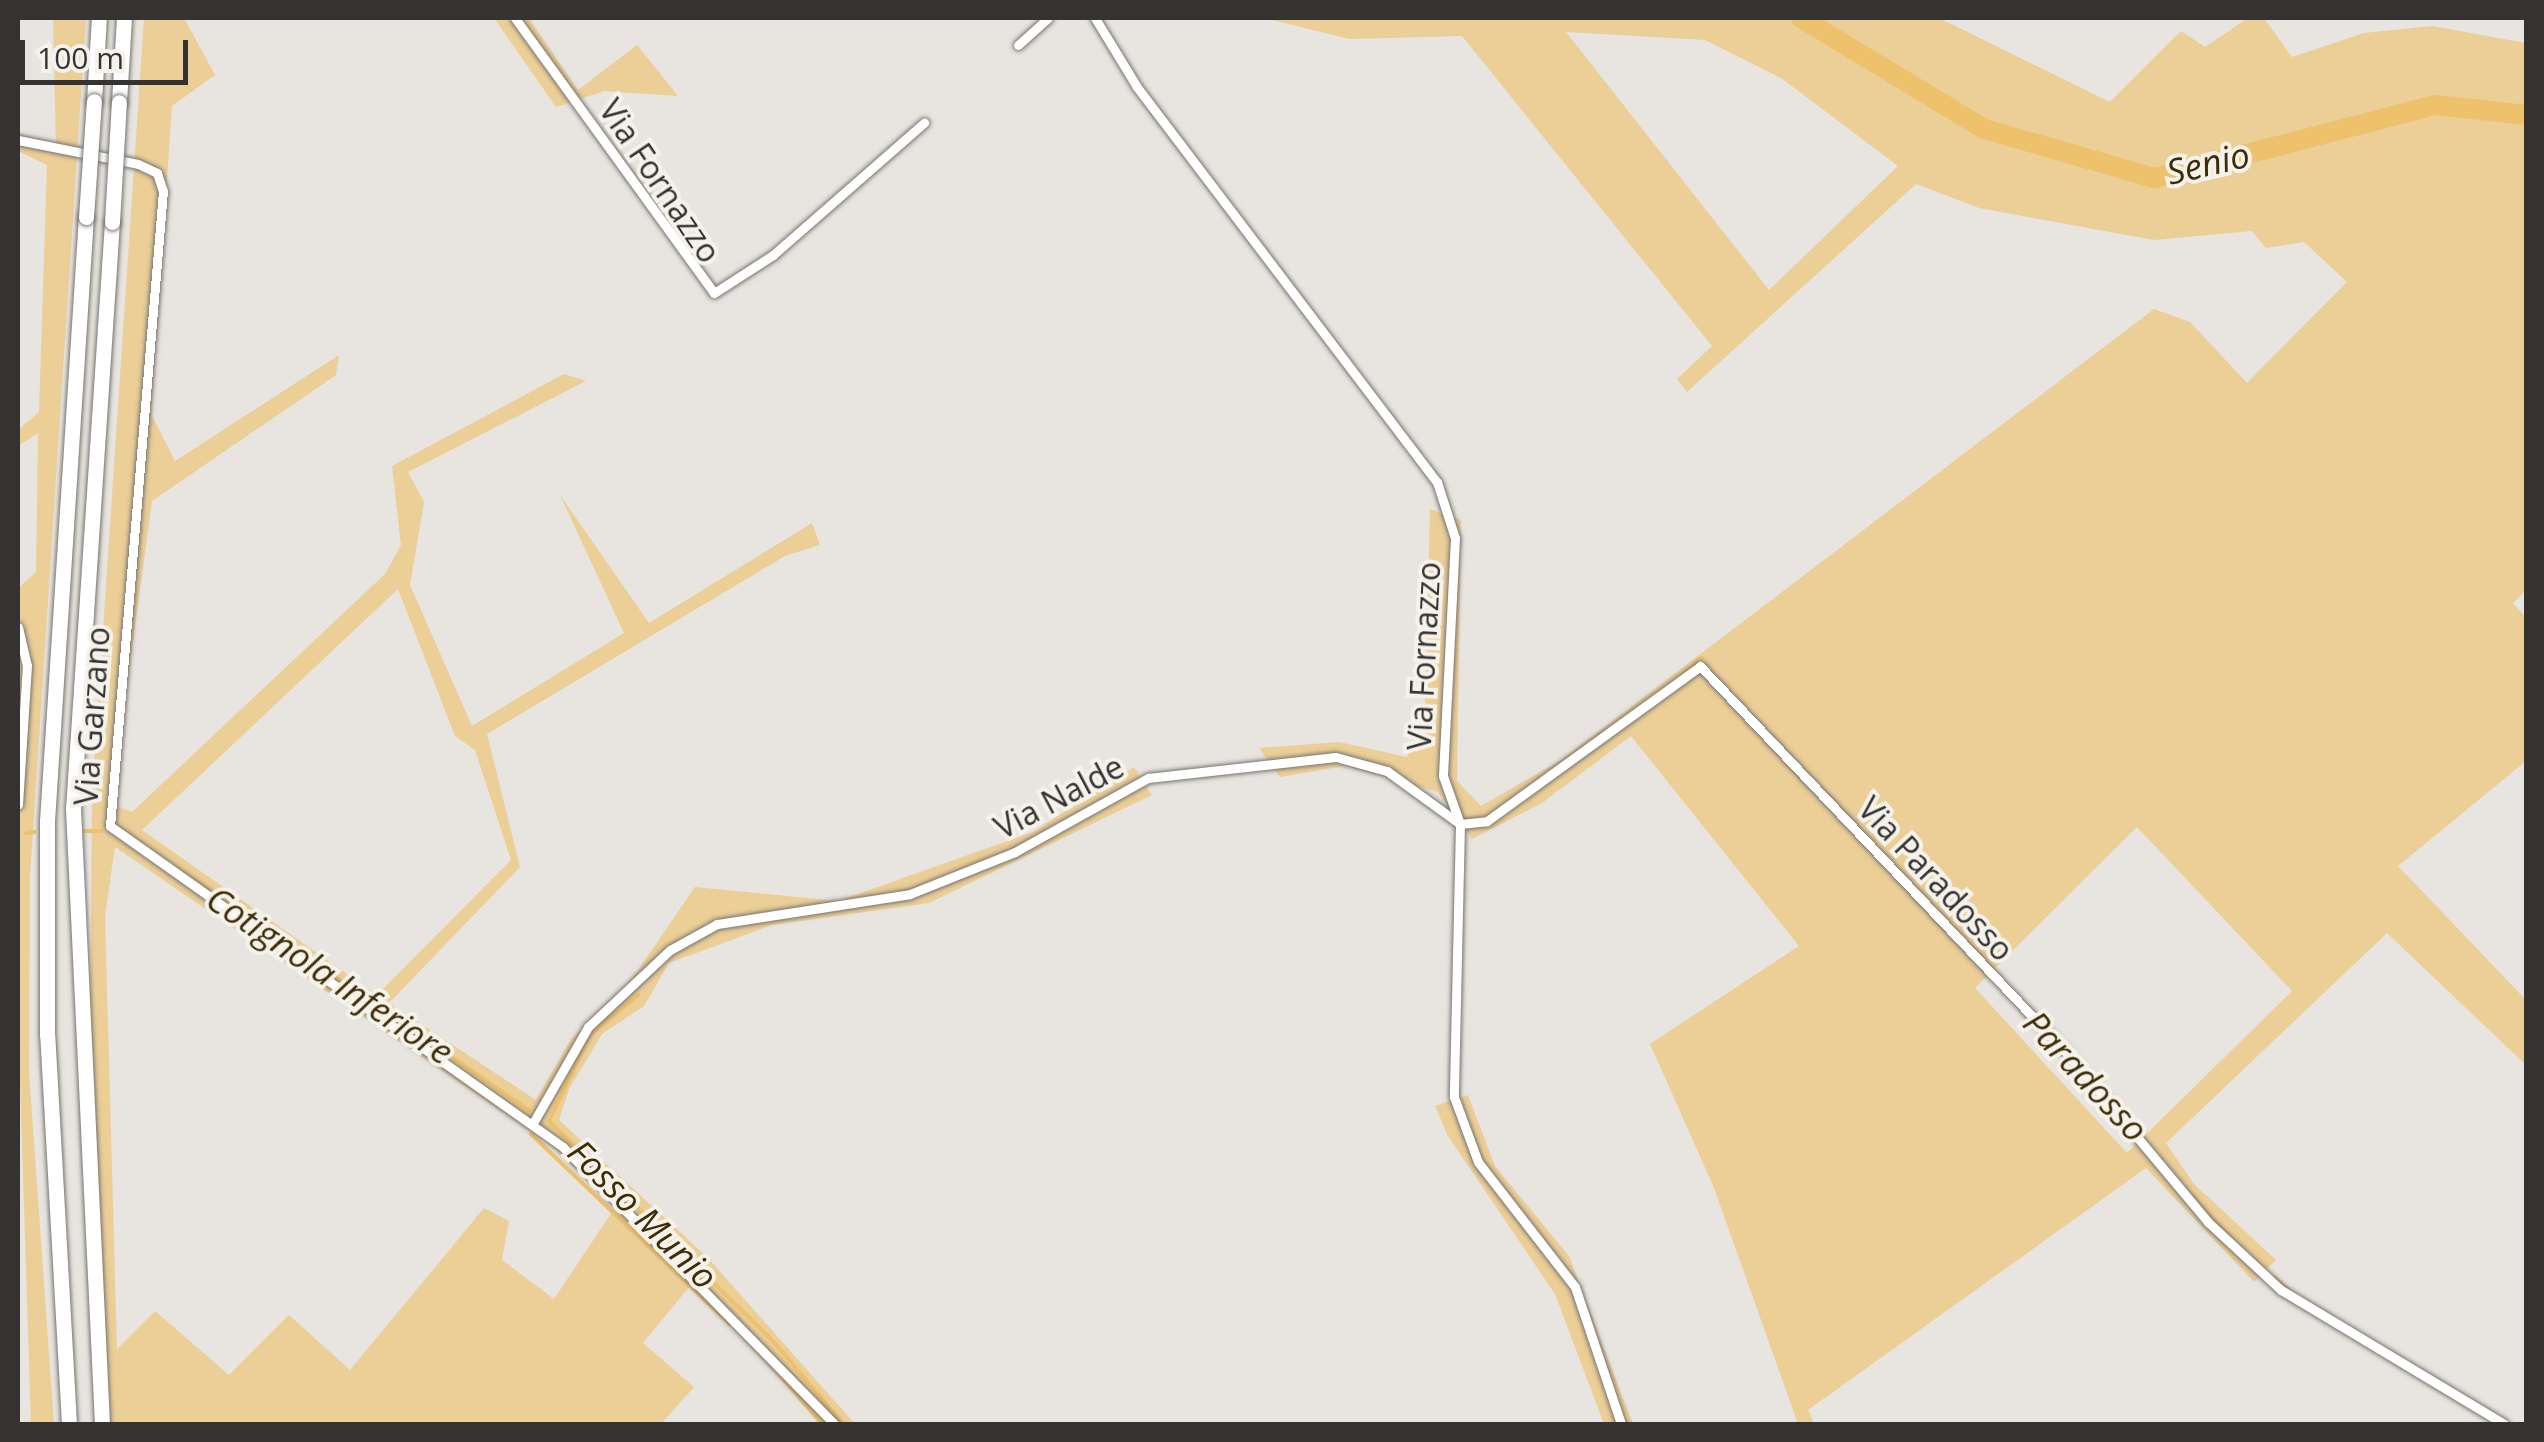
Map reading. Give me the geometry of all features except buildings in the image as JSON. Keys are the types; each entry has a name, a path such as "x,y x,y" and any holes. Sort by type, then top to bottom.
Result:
{"highway":[{"path":"69,1424 48,1035 47,821 99,18"},
{"path":"102,1424 73,810 124,18"}],"street":[{"name":"Via Fornazzo","path":"515,18 714,292 773,255 924,123"},
{"path":"1018,44 1048,18"},
{"name":"Via Fornazzo","path":"1095,18 1137,87 1437,482 1455,538 1443,776 1460,824 1454,1097 1478,1162 1575,1287 1621,1424"},
{"name":"Via Garzano","path":"18,140 138,164 157,173 163,190 110,826 533,1123 728,1307 834,1424"},
{"path":"18,627 27,665 18,805"},
{"name":"Via Paradosso","path":"1460,824 1486,821 1568,770 1700,666 2066,1052 2208,1222 2280,1290 2504,1424"},
{"name":"Via Nalde","path":"533,1123 581,1035 696,933 748,916 842,912 910,894 1015,852 1138,780 1336,757 1387,770 1460,824"}],"shaded area":[{"path":"53,18 86,18 30,876 29,1072 54,1424 31,1424 18,1018 18,588 36,572 38,433 18,446 18,430 39,412 47,165 18,151 18,133 56,146"},
{"path":"144,18 184,18 215,75 172,106 151,414 175,461 339,355 336,375 152,501 111,804 132,812 385,574 401,545 392,466 564,374 586,381 408,472 424,502 410,585 472,726 624,633 560,495 649,623 812,523 820,545 785,556 487,734 520,867 389,1003 536,1100 571,1039 625,989 695,887 838,901 1033,832 1134,767 1152,795 929,903 772,925 669,963 644,1006 602,1034 569,1089 559,1120 708,1258 855,1424 820,1424 693,1282 643,1343 694,1387 661,1424 109,1424 89,1151 92,794","holes":["398,589 455,736 475,750 511,860 377,995 142,830","115,847 555,1148 616,1206 554,1299 502,1260 509,1221 484,1208 350,1370 289,1315 229,1375 155,1311 117,1349 105,916"]},
{"path":"494,18 529,18 578,90 637,45 678,96 604,91 556,107"},
{"path":"1264,18 1939,18 2110,102 2181,31 2205,47 2248,18 2264,18 2292,57 2364,33 2432,26 2526,43 2526,590 2513,603 2526,618 2526,761 2398,866 2526,1000 2526,1065 2387,933 2166,1143 2194,1184 2276,1260 2254,1282 2146,1168 1808,1410 1814,1424 1798,1424 1714,1188 1650,1044 1799,946 1631,736 1542,803 1472,839 1438,792 1345,766 1280,777 1259,748 1339,742 1407,757 1425,708 1430,509 1461,520 1457,781 1481,806 1561,760 2154,309 2190,322 2247,383 2347,282 2304,242 2266,248 2252,231 2154,240 1979,208 1916,184 1687,392 1677,379 1712,346 1462,36 1350,39","holes":["1566,32 1705,40 1781,78 1898,166 1769,290","2137,827 2292,991 2127,1153 1975,988"]},
{"path":"1468,1095 1495,1166 1569,1256 1633,1424 1604,1424 1555,1294 1448,1136 1435,1106"}],"waterway":[{"name":"Senio","path":"1801,18 1984,129 2155,178 2436,105 2526,115"},
{"name":"Paradosso","path":"1685,672 1702,658"},
{"name":"Cotignola Inferiore","path":"85,831 101,831"},
{"name":"Cotignola Inferiore","path":"26,833 35,832"},
{"name":"Cotignola Inferiore","path":"178,869 529,1110"},
{"name":"Fosso Munio","path":"638,995 590,1035 549,1121 775,1343 843,1424"},
{"path":"531,1134 730,1324"},
{"path":"2192,1196 2230,1237"},
{"name":"Paradosso","path":"2274,1277 2289,1290"},
{"path":"782,1377 822,1424"}]}
